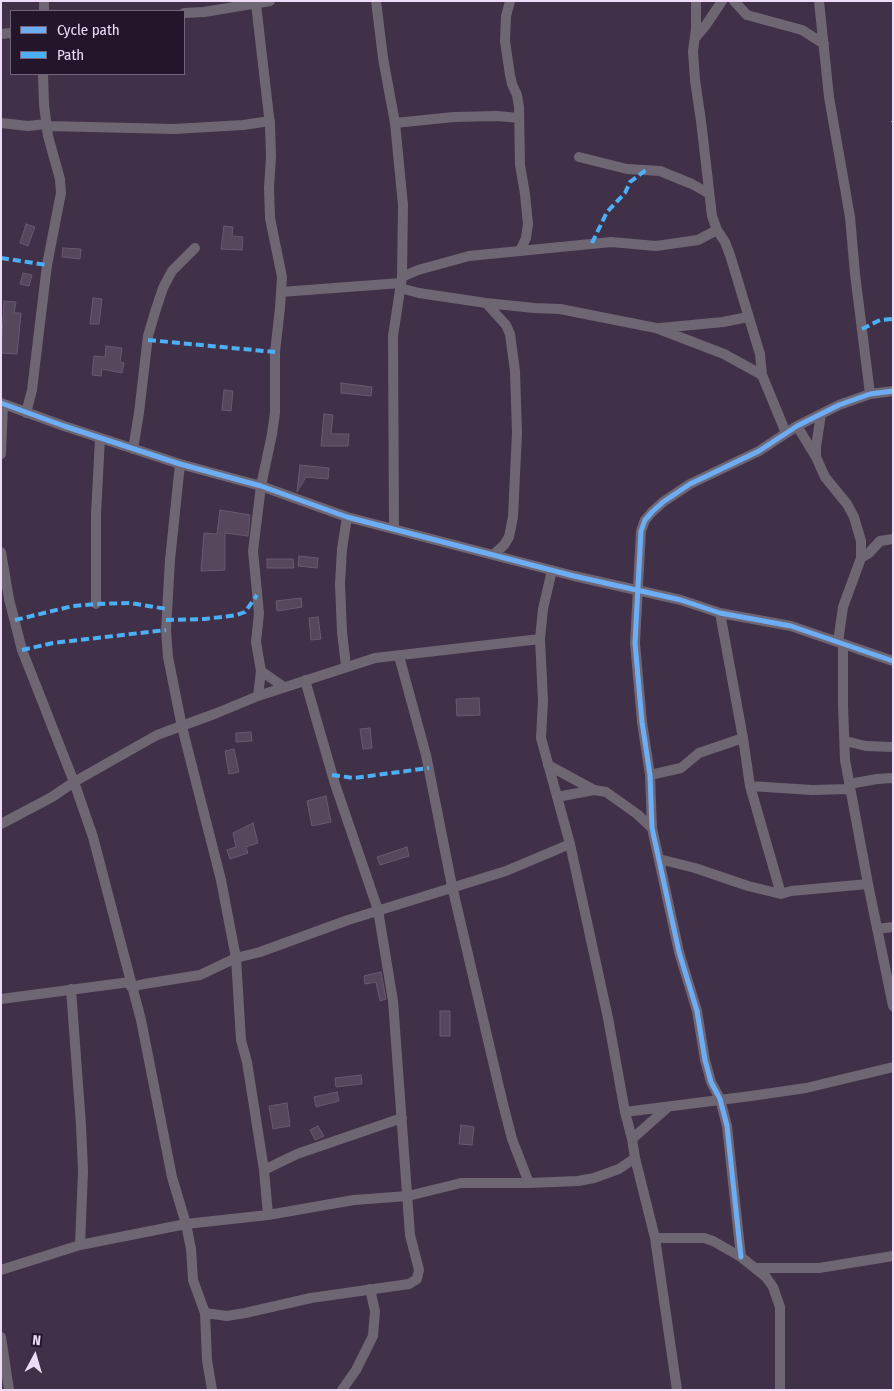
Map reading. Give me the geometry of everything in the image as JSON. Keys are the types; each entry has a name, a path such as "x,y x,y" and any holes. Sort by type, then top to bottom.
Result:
{"street":[{"path":"185,13 204,12 270,1"},
{"path":"376,1 383,58 395,123 403,205 401,283 393,336 394,529"},
{"path":"510,1 506,16 505,41 510,75 517,95 520,118 520,165 528,224 526,238 520,251"},
{"path":"696,1 693,51 695,80 712,216 730,255 760,354 762,375 786,433"},
{"path":"695,38 722,1"},
{"path":"734,1 747,15 802,30 824,44"},
{"path":"819,1 829,97 850,217 870,394"},
{"path":"256,4 270,121 270,218 282,277 275,352 275,413 261,486 253,552 259,613 256,642 261,671 258,696"},
{"path":"26,413 32,390 47,265 61,193 60,179 50,147 46,125 43,75"},
{"path":"395,123 454,117 497,116 520,118"},
{"path":"1,122 28,126 174,129 243,125 270,121"},
{"path":"579,157 627,169 660,171 692,184 708,193"},
{"path":"281,292 401,283 418,270 469,256 611,242 656,246 698,240 717,230"},
{"path":"133,449 140,414 148,336 156,309 163,288 172,271 195,248"},
{"path":"401,283 419,293 486,303 560,309 656,328 724,354 762,375"},
{"path":"486,303 506,325 510,334 515,371 517,433 513,517 504,545 492,555"},
{"path":"656,328 723,322 748,317"},
{"path":"741,1257 726,1126 720,1099 711,1082 705,1060 696,1011 679,952 652,828 650,775 642,722 635,643 641,532 645,520 652,512 663,502 690,484 759,452 797,426 839,405 870,394 893,391"},
{"path":"1,454 2,404 180,464 261,486 347,517 552,570 681,600 720,612 791,626 893,662"},
{"path":"816,457 821,414"},
{"path":"797,426 816,457 825,477 847,504 854,518 861,541 861,558 843,607 841,643 845,760 893,1006"},
{"path":"96,604 96,514 100,438"},
{"path":"180,464 170,560 166,630 168,657 182,727 221,880 236,958 241,1040 247,1062 264,1170 268,1215"},
{"path":"346,666 342,632 340,584 342,549 347,517"},
{"path":"861,558 869,553 880,541 893,539"},
{"path":"2,558 9,599 22,650 74,782 93,838 143,1029 172,1177 191,1248 193,1280 205,1313 207,1360 212,1390"},
{"path":"552,570 543,609 540,639 543,701 542,738 570,844 608,1018 625,1112 655,1238 677,1390"},
{"path":"720,612 750,786 781,894"},
{"path":"1,824 52,797 74,782 157,735 284,687 375,658 540,639"},
{"path":"399,656 426,755 452,886 512,1139 529,1183"},
{"path":"261,671 284,687"},
{"path":"205,1313 227,1316 311,1298 409,1284 417,1279 419,1270 410,1235 393,1001 378,910 335,784 305,680"},
{"path":"650,775 681,768 699,753 743,738"},
{"path":"845,741 866,746 893,747"},
{"path":"548,765 594,790 612,795 652,828"},
{"path":"750,786 812,790 850,787 877,779 893,778"},
{"path":"557,797 594,790"},
{"path":"1,999 70,989 144,984 200,975 236,958 452,886 506,871 570,844"},
{"path":"658,859 781,894 791,891 868,884"},
{"path":"877,929 893,927"},
{"path":"70,989 83,1171 80,1245"},
{"path":"625,1112 806,1088 893,1067"},
{"path":"632,1139 668,1107"},
{"path":"264,1170 297,1154 402,1118"},
{"path":"1,1270 80,1245 186,1224 268,1215 354,1200 408,1196 462,1183 578,1181 594,1178 619,1169 635,1158"},
{"path":"655,1238 704,1238 724,1246 766,1277 773,1287 780,1307 780,1390"},
{"path":"755,1268 819,1268 893,1256"},
{"path":"342,1390 356,1370 373,1336 375,1311 370,1289"},
{"path":"1,1337 9,1390"}],"building":[{"path":"26,224 35,227 28,246 20,243"},
{"path":"224,226 233,227 232,236 243,237 242,250 221,249"},
{"path":"63,248 81,249 80,259 62,257"},
{"path":"23,273 32,275 29,286 20,284"},
{"path":"93,298 102,299 99,324 90,324"},
{"path":"4,301 16,302 14,313 21,313 17,354 1,353"},
{"path":"106,346 122,348 120,362 124,363 122,373 102,369 101,376 92,375 94,356 105,357"},
{"path":"341,383 372,387 371,396 341,393"},
{"path":"224,390 233,391 231,411 222,410"},
{"path":"324,414 333,415 331,434 349,434 348,446 321,446"},
{"path":"300,465 329,468 328,479 306,477 297,492"},
{"path":"220,510 250,515 248,536 225,533 225,570 201,571 204,533 217,534"},
{"path":"299,556 318,558 317,568 298,566"},
{"path":"267,559 293,559 294,568 267,568"},
{"path":"301,598 302,607 277,611 276,601"},
{"path":"318,617 321,639 311,640 309,618"},
{"path":"479,698 480,715 457,716 456,699"},
{"path":"370,728 372,748 363,749 360,729"},
{"path":"251,732 252,741 236,742 236,733"},
{"path":"234,749 239,772 229,774 225,751"},
{"path":"326,796 331,822 312,826 307,801"},
{"path":"253,823 258,843 246,847 248,853 230,859 227,850 236,847 233,833"},
{"path":"407,847 409,856 380,865 377,857"},
{"path":"381,972 386,999 380,1001 376,982 365,984 364,976"},
{"path":"440,1011 450,1011 450,1036 440,1036"},
{"path":"361,1075 362,1084 336,1087 335,1078"},
{"path":"337,1092 339,1101 316,1107 314,1097"},
{"path":"287,1103 290,1126 273,1129 269,1106"},
{"path":"461,1125 474,1127 472,1145 459,1144"},
{"path":"318,1126 324,1136 315,1140 310,1130"}],"marked path":[{"path":"592,243 607,212 625,193 630,182 646,170"},
{"path":"1,258 47,265"},
{"path":"862,329 880,320 893,319"},
{"path":"148,340 275,352"},
{"path":"166,620 205,619 237,615 245,612 257,595"},
{"path":"15,620 73,606 96,604 130,603 167,609"},
{"path":"22,650 53,643 166,630"},
{"path":"332,775 354,778 429,768"}],"cycle path":[{"path":"741,1257 727,1126 720,1099 711,1082 705,1060 697,1011 679,952 652,828 650,775 642,722 635,643 641,531 645,520 652,512 663,502 690,484 759,451 797,426 839,405 870,394 893,391"},
{"path":"1,403 180,464 261,486 347,517 574,576 681,600 720,613 791,626 893,661"}]}
